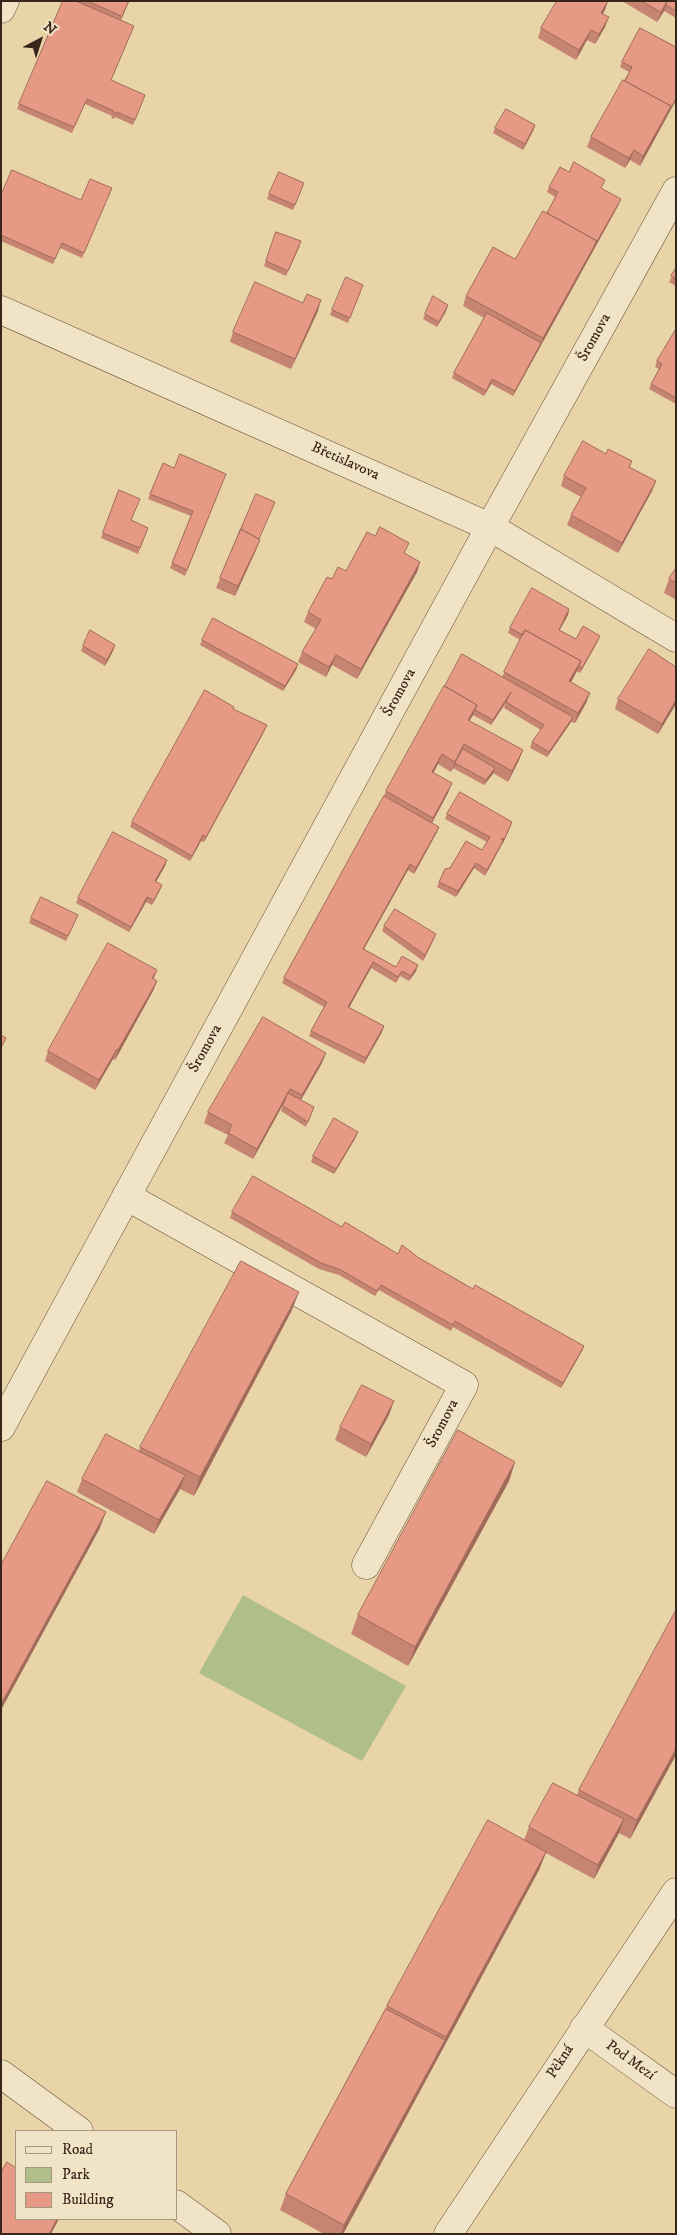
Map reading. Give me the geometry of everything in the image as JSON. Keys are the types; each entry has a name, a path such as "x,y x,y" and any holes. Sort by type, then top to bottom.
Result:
{"street":[{"path":"1,9 5,1"},
{"name":"Šromova","path":"1,1427 8,1398 126,1196 490,527 676,191"},
{"name":"Břetislavova","path":"1,310 490,527 676,638"},
{"name":"Šromova","path":"126,1196 464,1385 366,1565"},
{"name":"Pěkná","path":"448,2234 676,1892"},
{"name":"Pod Mezí","path":"584,2028 676,2094"},
{"path":"1,2074 78,2130"},
{"path":"178,2205 217,2234"}],"green space":[{"path":"243,1595 406,1686 362,1761 199,1673"}],"building":[{"path":"63,1 76,1 134,26 111,80 145,95 135,120 117,112 116,114 114,111 87,99 74,127 19,104"},
{"path":"88,1 129,1 122,16"},
{"path":"557,1 608,1 601,13 609,17 599,34 591,30 579,50 541,28"},
{"path":"642,1 667,1 661,12"},
{"path":"668,1 676,1 676,11 666,5"},
{"path":"640,28 676,47 676,99 669,111 671,106 625,81 632,67 622,62"},
{"path":"623,80 671,106 643,156 634,150 629,158 591,137"},
{"path":"506,109 535,125 525,144 495,128"},
{"path":"574,162 605,180 601,188 621,199 595,245 597,241 547,213 558,192 549,187 560,167 569,172"},
{"path":"12,170 81,200 90,179 112,188 84,253 62,243 55,259 1,235 1,195"},
{"path":"279,172 304,183 295,205 269,194"},
{"path":"543,211 597,241 543,338 466,296 493,247 515,259"},
{"path":"276,232 301,241 288,271 266,261"},
{"path":"676,268 676,279 671,276"},
{"path":"346,277 363,285 350,318 332,310"},
{"path":"255,282 303,303 307,294 321,300 295,359 233,332"},
{"path":"433,296 448,305 439,322 425,314"},
{"path":"487,313 541,343 515,391 492,379 486,391 454,373"},
{"path":"676,329 676,398 651,384 662,364 657,361"},
{"path":"583,441 606,454 608,449 632,461 629,467 656,481 622,543 571,515 586,488 564,476"},
{"path":"180,454 226,474 187,570 172,563 193,511 150,494 163,463 174,468"},
{"path":"119,490 140,499 131,520 148,528 140,548 103,533"},
{"path":"256,494 275,502 259,539 241,529 239,533"},
{"path":"380,527 409,543 404,553 420,562 361,669 336,655 329,667 302,652 321,620 308,612 327,577 332,579 338,567 346,571 367,532 375,536"},
{"path":"241,529 260,540 238,586 220,578"},
{"path":"676,568 676,583 669,579"},
{"path":"532,588 569,609 559,630 576,639 583,626 600,636 582,668 579,666 581,661 525,630 523,635 510,628"},
{"path":"213,618 298,664 285,686 202,640"},
{"path":"90,630 115,645 107,660 83,646"},
{"path":"525,630 581,661 569,681 590,693 578,713 504,672"},
{"path":"649,649 676,667 676,700 662,724 618,699"},
{"path":"462,654 573,717 549,752 532,742 544,725 506,702 511,692 493,720 475,710 477,705 445,686"},
{"path":"444,686 477,705 468,720 523,750 512,771 464,744 455,762 442,754 432,772 452,783 433,818 386,791"},
{"path":"205,690 234,707 233,709 267,725 206,837 203,835 192,856 132,822"},
{"path":"463,749 495,768 486,780 455,763"},
{"path":"460,792 512,822 505,838 501,839 503,841 487,870 476,863 458,891 439,882 445,869 450,868 466,841 482,850 490,837 447,814"},
{"path":"384,796 439,827 416,868 410,864 363,949 396,967 402,956 418,965 411,976 402,971 398,977 373,962 348,1007 384,1026 366,1058 311,1031 327,1002 284,978"},
{"path":"113,832 167,860 155,881 162,885 154,900 147,897 131,927 78,898"},
{"path":"41,897 78,915 68,936 31,918"},
{"path":"395,909 436,934 425,955 384,926"},
{"path":"108,943 157,970 152,978 157,981 99,1080 48,1051"},
{"path":"263,1017 326,1053 302,1095 290,1089 257,1149 228,1133 232,1125 208,1112"},
{"path":"1,1035 6,1038 1,1048"},
{"path":"288,1093 314,1107 308,1122 283,1106"},
{"path":"334,1118 358,1132 336,1169 313,1156"},
{"path":"253,1176 342,1227 345,1222 398,1254 402,1245 419,1258 473,1289 475,1285 584,1346 563,1383 455,1321 453,1325 381,1285 377,1291 341,1270 321,1263 232,1212"},
{"path":"241,1261 299,1292 200,1477 140,1447"},
{"path":"362,1385 394,1401 371,1444 340,1427"},
{"path":"458,1430 515,1462 415,1647 358,1615"},
{"path":"106,1434 185,1475 159,1520 82,1479"},
{"path":"47,1481 106,1512 1,1704 1,1565"},
{"path":"676,1610 676,1749 637,1820 579,1790"},
{"path":"553,1783 624,1819 598,1865 529,1827"},
{"path":"488,1820 546,1852 446,2037 387,2006"},
{"path":"386,2009 445,2040 344,2225 286,2194"},
{"path":"7,2162 15,2167 15,2220 56,2220 49,2234 1,2234 1,2173"}]}
